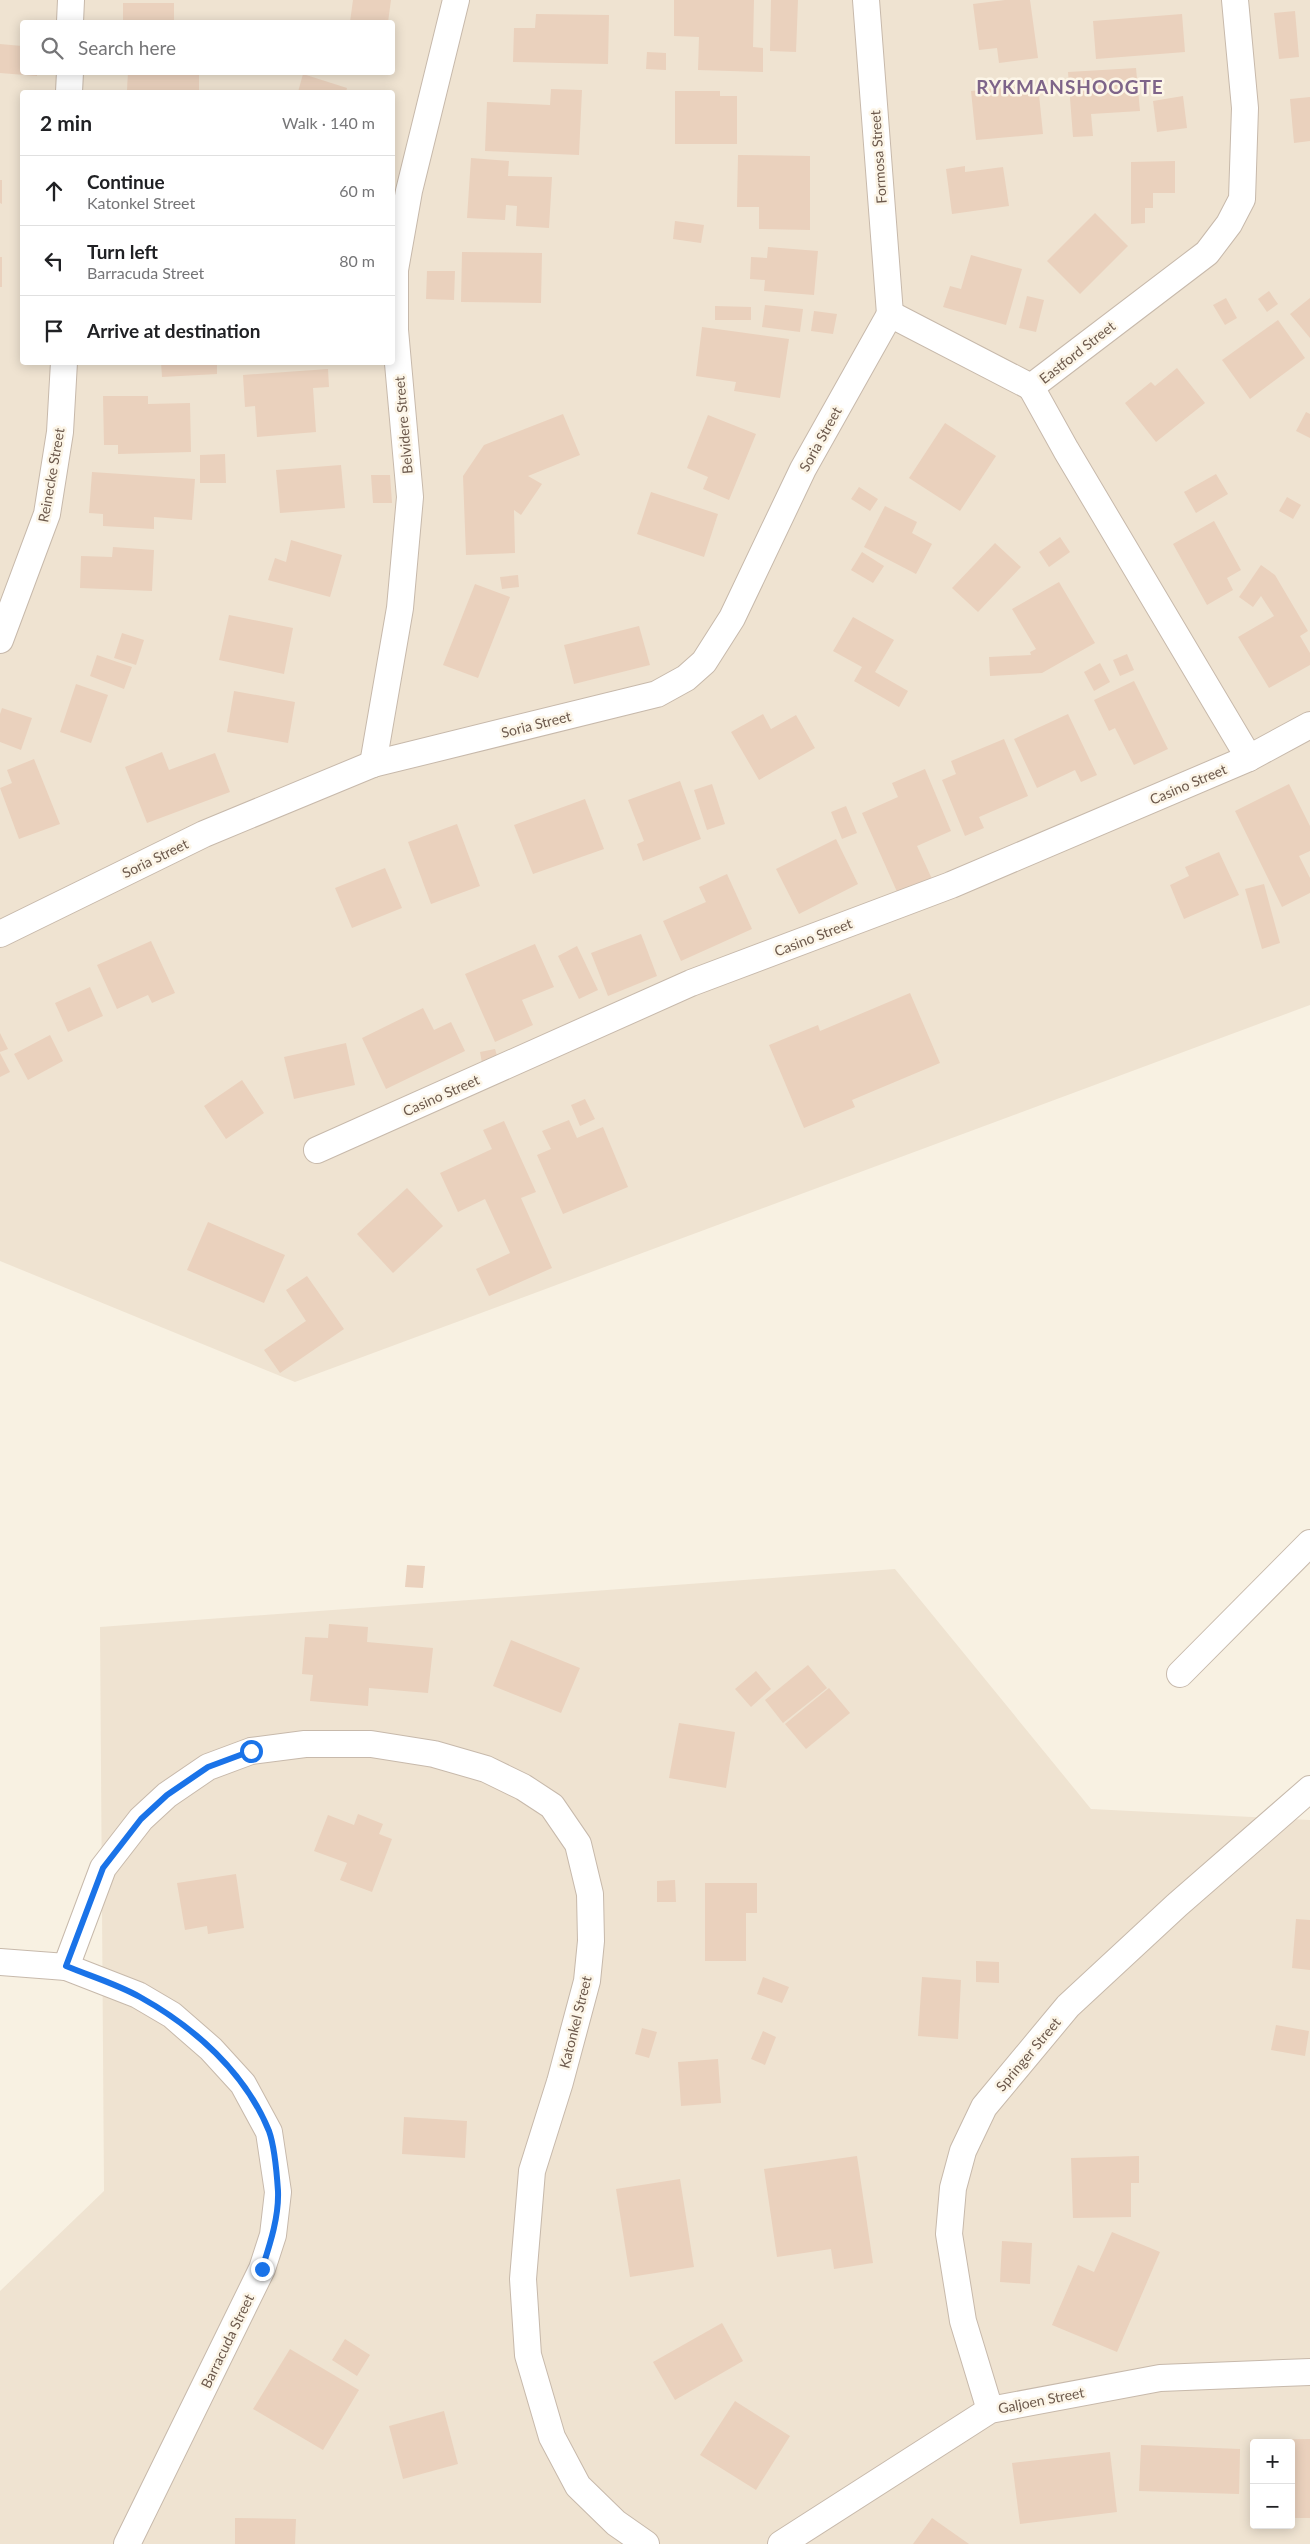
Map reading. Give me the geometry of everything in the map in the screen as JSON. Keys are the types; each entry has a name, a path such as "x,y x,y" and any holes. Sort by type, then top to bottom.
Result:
{"street":[{"path":"70,20 71,0"},
{"name":"Belvidere Street","path":"395,264 408,192 456,0"},
{"name":"Formosa Street","path":"866,0 890,314"},
{"name":"Eastford Street","path":"1235,0 1245,108 1245,151 1242,198 1229,224 1207,253 1031,387 1066,450 1249,758"},
{"path":"69,90 70,75"},
{"path":"890,314 1031,387"},
{"name":"Soria Street","path":"0,934 204,834 373,764 657,694 686,678 704,662 732,618 803,469 890,314"},
{"name":"Belvidere Street","path":"373,764 400,608 410,497 395,340"},
{"name":"Reinecke Street","path":"0,640 47,514 60,432 64,365"},
{"name":"Casino Street","path":"317,1150 691,983 950,885 1249,758 1310,725"},
{"path":"1180,1674 1310,1543"},
{"name":"Katonkel Street","path":"66,1966 103,1868 141,1819 167,1795 208,1767 251,1751 305,1744 372,1744 434,1754 486,1769 524,1787 552,1806 578,1844 590,1894 591,1941 587,1981 560,2082 532,2171 523,2278 528,2355 552,2437 578,2486 616,2523 646,2544"},
{"name":"Springer Street","path":"990,2410 963,2321 949,2234 953,2188 963,2151 984,2107 1068,2006 1308,1790"},
{"name":"Barracuda Street","path":"0,1962 66,1966 138,1995 172,2016 211,2049 243,2084 269,2132 278,2192 273,2235 262,2269 127,2544"},
{"name":"Galjoen Street","path":"780,2544 990,2410 1160,2378 1310,2372"}],"shaded area":[{"path":"0,0 1310,0 1310,1005 295,1382 0,1261"},
{"path":"895,1569 1091,1809 1310,1820 1310,2544 0,2544 0,2291 104,2191 100,1627"}],"building":[{"path":"353,0 391,0 388,20 350,20"},
{"path":"674,0 754,0 753,47 763,48 763,72 698,70 699,37 674,36"},
{"path":"771,0 798,0 796,52 770,51"},
{"path":"1005,0 1030,0 1038,58 999,63 997,48 979,50 973,4"},
{"path":"123,3 174,3 174,20 123,20"},
{"path":"1295,11 1299,57 1279,59 1274,13"},
{"path":"536,14 609,15 608,64 513,62 514,28 535,28"},
{"path":"1182,14 1185,52 1096,59 1093,21"},
{"path":"0,44 20,46 20,75 0,73"},
{"path":"647,52 666,53 666,70 646,69"},
{"path":"1136,68 1140,111 1091,114 1093,136 1073,137 1068,72"},
{"path":"128,75 199,75 199,90 127,90"},
{"path":"303,75 347,88 346,90 299,90"},
{"path":"1038,85 1043,134 976,140 971,91"},
{"path":"551,89 582,90 579,155 485,151 487,102 550,105"},
{"path":"675,91 720,91 720,96 737,96 737,144 675,144"},
{"path":"1183,96 1187,128 1157,132 1153,101"},
{"path":"1310,97 1310,141 1294,143 1290,99"},
{"path":"738,155 810,156 810,230 759,229 759,207 737,207"},
{"path":"471,158 509,161 508,176 552,177 549,228 516,226 517,206 506,205 505,220 467,218"},
{"path":"1175,161 1175,193 1153,193 1153,208 1145,208 1145,223 1131,224 1131,162"},
{"path":"965,166 965,172 1003,167 1009,206 952,214 946,169"},
{"path":"0,180 2,180 2,204 0,203"},
{"path":"1095,213 1128,246 1080,294 1047,261"},
{"path":"675,221 704,225 701,243 673,239"},
{"path":"768,247 818,251 814,295 764,291 765,280 750,279 751,257 767,258"},
{"path":"462,252 542,253 541,303 461,302"},
{"path":"971,255 1022,269 1006,325 943,307 950,286 961,289"},
{"path":"0,257 2,257 2,287 0,287"},
{"path":"427,271 455,271 454,300 426,299"},
{"path":"1269,291 1278,304 1267,312 1258,299"},
{"path":"1027,296 1044,300 1036,332 1019,328"},
{"path":"1226,298 1237,318 1225,325 1213,305"},
{"path":"1310,298 1310,338 1290,314"},
{"path":"765,305 803,309 800,332 762,327"},
{"path":"715,306 751,307 751,320 715,320"},
{"path":"814,311 837,314 833,334 811,331"},
{"path":"1278,320 1305,358 1250,399 1222,360"},
{"path":"702,327 789,339 780,398 734,391 736,382 696,376"},
{"path":"161,365 217,365 217,374 162,377"},
{"path":"1177,368 1205,403 1156,442 1125,403 1151,382 1155,386"},
{"path":"328,369 329,387 313,388 316,432 257,437 255,406 245,407 243,375"},
{"path":"103,396 148,396 148,404 190,403 191,452 118,454 118,445 104,445"},
{"path":"1306,412 1310,414 1310,438 1296,431"},
{"path":"563,414 580,455 528,476 542,484 521,515 514,510 515,553 466,555 463,476 484,445"},
{"path":"708,415 756,434 729,500 703,489 708,477 687,468"},
{"path":"945,423 996,456 960,511 909,478"},
{"path":"225,454 226,483 200,483 200,455"},
{"path":"341,465 345,508 280,513 276,470"},
{"path":"92,472 195,479 192,520 154,517 154,529 103,526 103,514 89,513"},
{"path":"1216,474 1228,494 1196,513 1184,492"},
{"path":"371,475 390,475 392,503 373,503"},
{"path":"859,487 878,499 870,511 851,499"},
{"path":"651,492 718,514 704,557 637,534"},
{"path":"1287,497 1301,505 1293,519 1279,511"},
{"path":"885,506 917,522 912,533 932,544 916,574 864,547"},
{"path":"1214,521 1241,570 1227,578 1233,590 1207,605 1173,544"},
{"path":"1060,537 1070,552 1049,567 1039,552"},
{"path":"291,540 342,555 330,597 268,580 275,558 286,562"},
{"path":"995,543 1021,567 978,612 952,588"},
{"path":"113,547 154,550 152,591 80,588 81,556 112,557"},
{"path":"862,552 884,566 873,583 851,570"},
{"path":"1261,565 1275,575 1308,631 1300,636 1310,653 1310,665 1269,688 1238,637 1274,616 1261,596 1253,607 1239,597"},
{"path":"518,575 519,587 502,589 500,577"},
{"path":"1059,582 1095,643 1042,673 990,676 989,657 1031,655 1030,652 1036,649 1012,609"},
{"path":"475,584 510,597 478,678 443,665"},
{"path":"229,615 293,628 284,674 219,660"},
{"path":"853,617 894,640 875,672 908,691 899,707 854,681 862,667 833,651"},
{"path":"639,626 650,665 574,684 564,645"},
{"path":"122,633 144,640 136,665 114,658"},
{"path":"1127,654 1134,670 1120,676 1113,660"},
{"path":"97,655 132,667 124,689 90,676"},
{"path":"1100,663 1110,682 1094,691 1084,672"},
{"path":"1134,681 1168,749 1134,765 1115,728 1109,731 1094,700"},
{"path":"76,684 108,695 91,743 60,732"},
{"path":"234,691 295,702 288,743 227,732"},
{"path":"2,708 32,718 21,750 0,742 0,714"},
{"path":"763,714 771,729 796,715 815,748 759,780 731,732"},
{"path":"1068,714 1097,775 1081,782 1075,770 1037,788 1014,739"},
{"path":"1004,739 1028,796 979,817 984,828 965,836 942,780 956,774 951,761"},
{"path":"162,752 169,770 215,753 230,792 147,823 125,767"},
{"path":"34,759 60,824 19,839 0,788 12,783 7,770"},
{"path":"925,769 951,831 917,846 932,879 898,894 862,813 898,797 892,783"},
{"path":"680,781 701,839 643,861 637,844 644,841 628,800"},
{"path":"712,784 725,824 707,830 694,790"},
{"path":"1289,784 1310,826 1310,851 1299,856 1310,878 1310,893 1282,907 1235,811"},
{"path":"585,799 604,849 533,874 514,825"},
{"path":"846,806 857,833 842,839 831,812"},
{"path":"457,824 480,886 431,904 408,842"},
{"path":"836,839 858,884 799,914 776,869"},
{"path":"1219,852 1239,895 1184,919 1170,885 1189,876 1185,867"},
{"path":"385,868 402,908 352,928 335,888"},
{"path":"727,874 752,929 681,961 663,921 706,902 699,887"},
{"path":"1264,884 1280,943 1262,949 1245,889"},
{"path":"641,934 657,976 608,996 591,953"},
{"path":"151,941 175,993 152,1003 148,995 117,1009 97,965"},
{"path":"535,944 554,987 522,1000 533,1025 495,1042 465,974"},
{"path":"577,946 598,990 579,999 558,956"},
{"path":"90,987 103,1016 68,1032 55,1003"},
{"path":"910,993 940,1063 852,1100 855,1107 804,1128 769,1045 818,1025 820,1031"},
{"path":"423,1008 434,1030 451,1022 465,1051 386,1089 362,1038"},
{"path":"0,1033 8,1049 0,1052"},
{"path":"50,1035 63,1061 28,1080 14,1054"},
{"path":"346,1043 355,1085 294,1099 284,1057"},
{"path":"495,1049 498,1059 482,1063 480,1052"},
{"path":"0,1053 10,1072 0,1077"},
{"path":"242,1080 264,1113 226,1139 204,1106"},
{"path":"585,1099 595,1119 580,1126 571,1105"},
{"path":"569,1120 577,1138 603,1127 628,1187 563,1214 537,1155 551,1149 542,1131"},
{"path":"504,1121 536,1192 521,1198 552,1268 489,1296 476,1269 510,1253 485,1199 458,1212 440,1173 492,1149 483,1130"},
{"path":"407,1188 443,1226 393,1273 357,1234"},
{"path":"208,1222 285,1255 264,1303 187,1270"},
{"path":"307,1276 344,1329 280,1373 264,1350 306,1321 286,1290"},
{"path":"407,1565 425,1566 423,1588 405,1587"},
{"path":"329,1624 368,1627 367,1642 433,1648 428,1693 369,1688 368,1706 310,1701 313,1675 302,1674 305,1637 328,1638"},
{"path":"511,1640 580,1668 561,1713 493,1686"},
{"path":"808,1665 827,1688 783,1723 765,1700"},
{"path":"756,1671 771,1689 751,1707 735,1689"},
{"path":"829,1688 850,1713 806,1749 785,1724"},
{"path":"679,1723 735,1732 726,1788 669,1778"},
{"path":"358,1814 383,1824 379,1834 392,1839 372,1892 340,1880 347,1863 314,1851 328,1815 354,1825"},
{"path":"236,1874 244,1928 208,1934 207,1926 185,1930 177,1883"},
{"path":"675,1880 676,1902 657,1902 657,1881"},
{"path":"705,1883 757,1883 757,1913 746,1913 746,1961 705,1961"},
{"path":"1296,1919 1310,1920 1310,1970 1292,1968"},
{"path":"976,1961 999,1962 999,1983 976,1982"},
{"path":"763,1977 789,1987 782,2003 757,1994"},
{"path":"922,1977 961,1980 958,2039 918,2036"},
{"path":"1276,2025 1309,2031 1305,2056 1271,2050"},
{"path":"642,2028 657,2032 649,2058 635,2054"},
{"path":"763,2031 776,2037 765,2065 751,2059"},
{"path":"718,2059 721,2103 681,2106 678,2062"},
{"path":"404,2117 467,2121 465,2158 402,2154"},
{"path":"857,2156 873,2263 834,2269 831,2249 777,2257 764,2169"},
{"path":"1139,2156 1139,2183 1131,2183 1131,2217 1073,2218 1071,2158"},
{"path":"680,2179 694,2267 630,2277 616,2189"},
{"path":"1112,2232 1160,2252 1117,2352 1052,2325 1078,2265 1094,2272"},
{"path":"1002,2241 1032,2243 1030,2284 1000,2282"},
{"path":"722,2323 743,2361 675,2400 653,2362"},
{"path":"345,2339 370,2355 357,2376 332,2360"},
{"path":"290,2349 359,2390 323,2450 253,2409"},
{"path":"735,2401 790,2436 756,2490 700,2455"},
{"path":"444,2411 458,2464 403,2479 389,2426"},
{"path":"1295,2439 1310,2439 1310,2518 1295,2518"},
{"path":"1141,2445 1240,2449 1239,2494 1139,2491"},
{"path":"1110,2452 1117,2512 1020,2524 1012,2463"},
{"path":"235,2518 296,2519 295,2544 235,2544"},
{"path":"932,2518 969,2544 913,2544"}],"district":[{"name":"RYKMANSHOOGTE","path":"1070,86"}],"route":[{"path":"251,1751 208,1767 167,1795 141,1819 103,1868 66,1966 138,1995 172,2016 211,2049 243,2084 269,2132 278,2192 273,2235 262,2269"}]}
